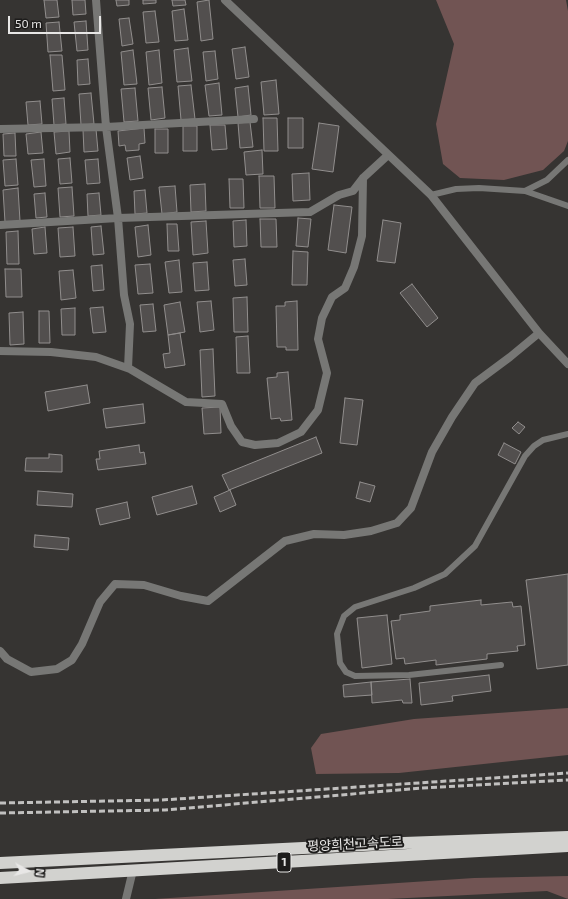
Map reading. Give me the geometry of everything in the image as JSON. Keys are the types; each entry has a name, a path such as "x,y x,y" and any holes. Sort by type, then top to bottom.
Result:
{"highway":[{"name":"평양희천고속도로","path":"0,863 404,843 568,837"},
{"name":"평양희천고속도로","path":"0,878 568,846"}],"street":[{"path":"96,0 106,127 118,218 124,295 130,324 128,368"},
{"path":"225,0 431,194 539,332 568,364"},
{"path":"0,129 106,127 254,119"},
{"path":"0,225 118,218 310,212 339,195 353,191 363,178 388,155"},
{"path":"0,351 52,352 96,357 128,368 186,402 222,404 231,426 242,442 255,445 278,443 301,432 318,410 327,373 318,339 322,318 332,297 345,288 354,267 362,236 363,178"},
{"path":"0,651 6,659 31,672 57,669 72,660 82,644 100,602 115,584 144,585 181,596 208,600 286,541 314,534 344,535 371,532 397,523 410,508 432,452 452,417 475,383 510,357 539,332"},
{"path":"126,899 133,870"}],"lane":[{"path":"525,191 547,180 568,160"},
{"path":"431,194 456,189 479,188 525,191 568,206"},
{"path":"501,665 408,674 355,676 346,672 340,663 337,634 344,616 355,607 414,588 444,574 474,546 525,456 534,446 543,440 568,434"}],"shaded area":[{"path":"436,0 566,0 568,11 568,141 564,151 543,170 504,180 460,178 443,164 436,124 454,44"},
{"path":"568,708 568,755 399,773 316,774 311,748 321,734 414,719"},
{"path":"568,876 568,899 547,891 388,899 155,899 474,878"}],"building":[{"path":"44,0 57,0 59,17 46,18"},
{"path":"72,0 85,0 86,14 73,15"},
{"path":"116,0 129,0 129,5 117,6"},
{"path":"143,0 156,0 156,3 143,4"},
{"path":"172,0 185,0 186,5 173,6"},
{"path":"209,0 213,39 201,41 197,2"},
{"path":"184,9 188,40 175,41 172,11"},
{"path":"155,11 159,42 146,43 143,12"},
{"path":"129,18 133,44 122,46 119,19"},
{"path":"86,21 88,50 77,51 74,22"},
{"path":"59,22 62,51 48,52 46,23"},
{"path":"245,47 249,77 236,79 232,49"},
{"path":"188,48 192,81 177,82 174,50"},
{"path":"133,50 137,84 124,85 121,52"},
{"path":"159,50 162,83 149,85 146,52"},
{"path":"215,51 218,79 206,81 203,52"},
{"path":"50,55 62,55 65,90 53,91"},
{"path":"88,59 90,84 78,85 77,60"},
{"path":"276,80 279,114 264,115 261,82"},
{"path":"219,83 222,115 209,116 205,85"},
{"path":"191,85 195,119 181,120 178,86"},
{"path":"248,86 251,115 238,117 235,88"},
{"path":"162,87 165,118 151,120 148,88"},
{"path":"135,88 138,121 124,122 121,89"},
{"path":"91,93 94,124 81,125 79,94"},
{"path":"64,98 66,124 54,125 52,99"},
{"path":"40,101 42,124 28,125 26,102"},
{"path":"263,118 277,118 278,151 264,151"},
{"path":"288,118 303,118 303,148 288,148"},
{"path":"250,122 253,147 240,148 238,123"},
{"path":"319,123 339,126 333,172 312,169"},
{"path":"210,125 225,125 227,149 212,150"},
{"path":"183,126 197,126 197,151 183,151"},
{"path":"144,128 145,143 139,144 139,150 126,151 125,145 119,146 118,131"},
{"path":"96,129 98,151 84,152 83,130"},
{"path":"155,129 168,129 168,153 155,153"},
{"path":"69,131 70,152 56,154 54,132"},
{"path":"41,132 43,153 28,154 26,134"},
{"path":"15,133 16,156 4,156 3,134"},
{"path":"262,150 263,174 246,175 244,152"},
{"path":"140,156 143,178 130,180 127,158"},
{"path":"70,158 72,183 60,184 58,159"},
{"path":"16,159 18,185 5,186 3,160"},
{"path":"44,159 46,186 34,187 31,160"},
{"path":"98,159 100,183 87,184 85,160"},
{"path":"309,173 310,200 293,201 292,174"},
{"path":"259,176 274,176 275,208 260,208"},
{"path":"229,179 243,179 244,208 230,208"},
{"path":"205,184 206,211 191,212 190,185"},
{"path":"175,186 177,212 162,214 159,187"},
{"path":"72,187 74,216 60,217 58,188"},
{"path":"18,188 20,221 5,222 3,190"},
{"path":"145,190 147,213 135,214 134,191"},
{"path":"45,193 47,217 36,218 34,194"},
{"path":"99,193 101,215 88,216 87,194"},
{"path":"334,205 352,207 346,253 328,250"},
{"path":"298,218 311,219 308,247 296,246"},
{"path":"260,219 276,219 277,247 261,247"},
{"path":"246,220 247,246 234,247 233,221"},
{"path":"383,220 401,223 395,263 377,261"},
{"path":"206,221 208,253 193,255 191,222"},
{"path":"167,224 177,224 179,251 168,251"},
{"path":"148,225 151,255 138,257 135,227"},
{"path":"101,226 104,254 93,255 91,227"},
{"path":"45,227 47,253 34,254 32,229"},
{"path":"73,227 75,256 60,257 58,228"},
{"path":"18,231 19,264 7,264 6,232"},
{"path":"293,251 308,252 307,285 292,285"},
{"path":"245,259 247,285 235,286 233,260"},
{"path":"179,260 182,292 169,293 165,262"},
{"path":"207,262 209,290 195,291 193,263"},
{"path":"150,264 153,293 138,294 135,265"},
{"path":"102,265 104,290 93,291 91,266"},
{"path":"5,269 21,269 22,297 6,297"},
{"path":"73,270 76,298 61,300 59,271"},
{"path":"412,284 438,318 427,327 400,293"},
{"path":"247,297 248,332 234,332 233,298"},
{"path":"211,301 214,330 200,332 197,302"},
{"path":"297,301 298,350 286,350 286,347 277,347 276,306 285,306 285,302"},
{"path":"180,302 185,332 168,335 164,305"},
{"path":"153,304 156,331 143,332 140,305"},
{"path":"103,307 106,332 93,333 90,308"},
{"path":"75,308 75,335 62,335 61,309"},
{"path":"39,311 49,311 50,343 39,343"},
{"path":"23,312 24,344 10,345 9,313"},
{"path":"180,333 185,365 165,368 163,354 170,353 168,335"},
{"path":"248,336 250,373 237,373 236,337"},
{"path":"213,349 215,396 202,397 200,350"},
{"path":"288,372 292,420 281,421 280,418 271,419 267,378 277,377 277,373"},
{"path":"87,385 90,403 48,411 45,392"},
{"path":"345,398 363,400 357,445 340,443"},
{"path":"143,404 145,423 106,428 103,409"},
{"path":"220,407 221,433 204,434 202,408"},
{"path":"518,422 525,427 519,434 512,428"},
{"path":"316,437 322,453 229,490 222,475"},
{"path":"504,443 521,452 515,464 498,455"},
{"path":"139,445 140,453 144,452 146,464 98,470 96,459 100,459 99,451"},
{"path":"49,454 62,455 62,472 25,471 26,458 49,458"},
{"path":"360,482 375,486 370,502 356,498"},
{"path":"192,486 197,504 157,515 152,497"},
{"path":"230,490 236,505 220,512 214,497"},
{"path":"38,491 73,494 72,507 37,505"},
{"path":"127,502 130,518 100,525 96,509"},
{"path":"35,535 69,538 68,550 34,547"},
{"path":"568,574 568,665 537,669 526,580"},
{"path":"481,600 481,605 512,602 513,607 521,606 525,645 517,646 518,651 487,654 487,659 436,665 436,660 405,664 404,658 396,659 391,621 400,620 400,615 430,611 430,606"},
{"path":"387,615 392,664 362,668 357,618"},
{"path":"489,675 491,691 452,696 453,701 421,705 419,683"},
{"path":"410,679 412,703 403,703 402,700 372,703 371,682"},
{"path":"371,682 372,695 344,697 343,685"}],"railway":[{"path":"0,803 162,800 568,773"},
{"path":"0,813 165,810 422,788 568,780"}]}
